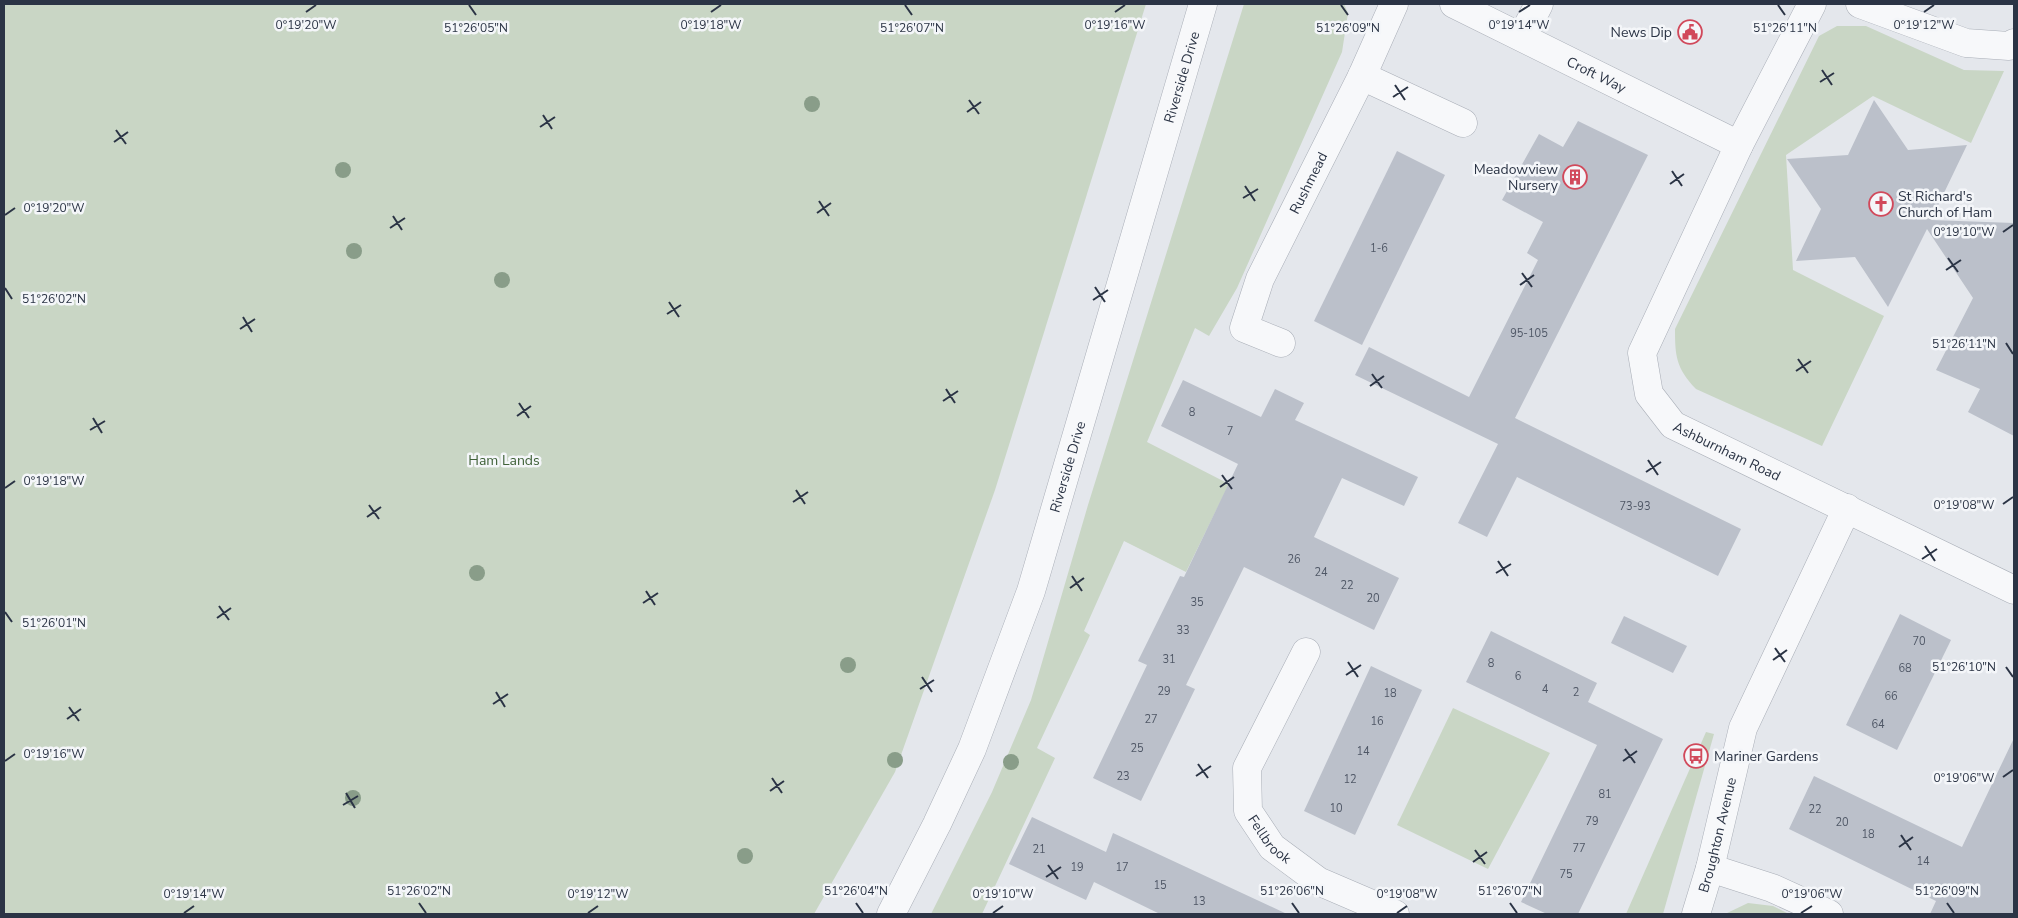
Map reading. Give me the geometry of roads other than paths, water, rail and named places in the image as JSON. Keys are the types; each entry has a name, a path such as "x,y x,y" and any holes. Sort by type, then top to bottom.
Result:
{"street":[{"name":"Riverside Drive","path":"891,914 937,824 972,749 1030,592 1203,4"},
{"name":"Rushmead","path":"1281,343 1244,328 1260,279 1362,76 1394,4"},
{"name":"Croft Way","path":"1454,4 1740,145"},
{"path":"1522,37 1539,4"},
{"name":"Ashburnham Road","path":"1812,4 1740,145 1642,353 1650,394 1673,426 1847,508 2014,590"},
{"path":"1860,4 1966,43 2008,46 2014,43"},
{"path":"1362,76 1463,123"},
{"name":"Broughton Avenue","path":"1696,914 1710,868 1743,728 1847,508"},
{"name":"Fellbrook","path":"1306,652 1246,768 1248,811 1272,847 1318,881 1395,914"},
{"path":"1710,868 1772,888 1829,914"}],"place":[{"name":"News Dip","path":"1690,32"},
{"name":"Meadowview Nursery","path":"1575,177"},
{"name":"St Richard's Church of Ham","path":"1881,204"},
{"name":"Mariner Gardens","path":"1696,756"}],"park label":[{"name":"Ham Lands","path":"504,460"}]}
